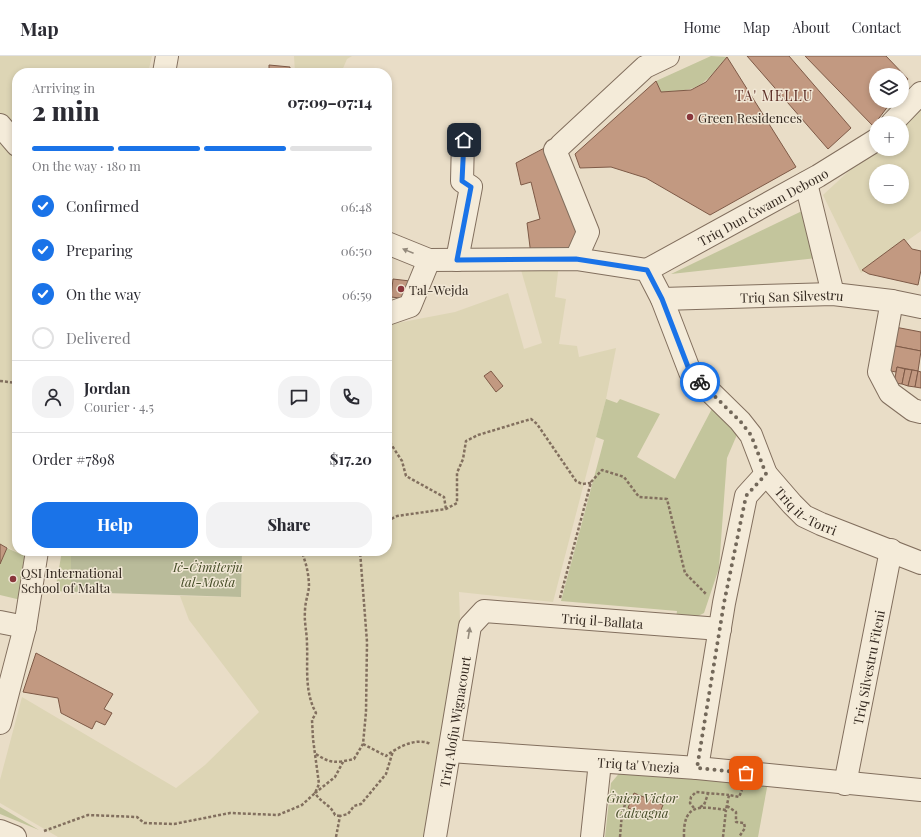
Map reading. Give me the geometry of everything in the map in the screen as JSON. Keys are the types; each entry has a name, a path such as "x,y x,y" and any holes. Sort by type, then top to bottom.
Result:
{"street":[{"path":"576,259 588,232 570,142 645,67 668,56"},
{"path":"899,116 921,93"},
{"path":"0,125 12,139"},
{"path":"457,260 471,187 462,181 464,140"},
{"name":"Triq Dun Ġwann Debono","path":"647,270 806,183 869,144"},
{"path":"806,183 833,294"},
{"path":"392,245 429,260 576,259 647,270"},
{"path":"392,312 410,306 429,260"},
{"name":"Triq it-Torri","path":"647,270 662,299 690,372 740,421 751,435 766,474 792,504 804,516 821,524 891,550 921,563"},
{"name":"Triq San Silvestru","path":"662,299 833,294 892,301 921,307"},
{"path":"892,301 879,372 890,393 913,410 921,412"},
{"path":"697,768 724,603 746,496 766,474"},
{"name":"Triq Silvestru Fiteni","path":"845,784 891,550"},
{"path":"0,723 25,627 36,556"},
{"name":"Triq il-Ballata","path":"484,611 720,629"},
{"name":"Triq Alofju Wignacourt","path":"435,837 470,626 484,611"},
{"path":"0,622 25,627"},
{"name":"Triq ta' Vnezja","path":"450,751 697,768 845,784 921,790"},
{"path":"592,837 600,762"},
{"path":"0,831 15,837"}],"path":[{"path":"0,380 12,382"},
{"path":"392,518 397,516 446,509 457,503 457,473 463,459 466,441 478,435 531,419 537,424 576,480 582,484 591,483"},
{"path":"392,445 402,461 406,476 444,497 446,509"},
{"path":"554,617 591,483 602,470 624,476 639,497 667,500 685,573 704,594 724,603"},
{"path":"303,556 309,587 305,601 304,627 307,637 308,663 306,673 312,707 316,713 312,720 319,784 315,793"},
{"path":"316,754 329,762 354,759 363,744 366,712 367,642 360,556"},
{"path":"363,744 386,756 401,746 425,742 450,751"},
{"path":"315,793 319,800 332,807 335,815 340,816 348,814 354,806 361,804 386,774 393,751"},
{"path":"44,831 88,815 137,817 144,823 174,824 230,813 278,815 302,805 335,777 344,761"},
{"path":"726,810 708,807 696,808 690,803 691,797 696,792 708,794 722,793 739,797 744,785 746,773"},
{"path":"684,837 684,825 690,813 696,808 704,805 708,794"},
{"path":"723,837 729,795"},
{"path":"620,837 622,813 627,799 631,801"},
{"path":"727,806 736,812 736,822 744,823 745,828 739,837"},
{"path":"336,837 340,816"}],"shaded area":[{"path":"0,56 152,56 149,68 12,68 12,550 0,544"},
{"path":"294,56 352,56 347,59 343,68 295,68"},
{"path":"921,105 921,231 861,273 823,195 869,152 869,156 909,156 909,116"},
{"path":"519,263 559,264 555,297 566,299 559,344 577,346 579,357 616,348 606,399 553,602 459,592 460,619 425,837 58,837 0,803 0,780 22,697 176,788 205,765 259,712 189,620 180,596 241,597 242,556 392,556 392,324 455,312 508,293 524,349 542,343"}],"green space":[{"path":"711,56 727,57 706,81 693,88 685,90 661,92 656,81"},
{"path":"802,211 817,258 671,274"},
{"path":"606,399 617,403 620,399 660,414 637,457 675,479 716,401 739,430 727,458 719,568 704,613 694,618 676,618 677,611 561,601 604,440 596,437"},
{"name":"QSI International School of Malta","path":"7,548 12,550 12,556 25,556 29,558 21,600 0,595 0,564"},
{"path":"61,556 71,556 71,592 55,591"},
{"name":"Iċ-Ċimiterju tal-Mosta","path":"71,556 242,556 241,597 71,592"},
{"name":"Ġnien Victor Calvagna","path":"622,770 768,782 758,837 605,837 611,783"},
{"path":"0,807 39,830 0,814"}],"building":[{"path":"747,56 789,56 851,128 828,149"},
{"path":"805,56 886,56 897,68 869,68 869,108 887,108 881,116 869,116 869,122"},
{"name":"Green Residences","path":"727,57 796,167 710,215 646,178 611,167 580,168 575,154 656,81 661,92 691,90 706,82"},
{"path":"269,65 290,67 290,68 269,68"},
{"path":"550,145 585,232 575,252 531,255 527,223 540,219 531,182 521,185 516,163"},
{"path":"904,239 912,249 921,251 921,270 918,285 869,274 862,270"},
{"name":"Tal-Wejda","path":"393,279 410,281 408,299 392,297"},
{"path":"895,327 921,332 921,351 890,345"},
{"path":"890,345 921,351 918,371 897,367 896,372 885,370"},
{"path":"897,367 905,369 902,384 894,383"},
{"path":"905,369 912,370 908,386 902,384"},
{"path":"912,370 918,371 915,387 908,386"},
{"path":"491,371 503,386 496,392 484,376"},
{"path":"918,371 921,372 921,388 915,387"},
{"path":"0,544 7,548 0,564"},
{"path":"36,653 113,694 104,709 112,713 105,725 96,721 92,729 61,713 58,698 23,692"},
{"path":"634,793 663,805 657,819 628,808"}],"way so far":[{"path":"700,382 740,421 751,435 766,474 746,496 724,603 697,768 746,773"}],"place":[{"name":"Green Residences","path":"690,117"},
{"name":"Tal-Wejda","path":"401,289"},
{"name":"QSI International School of Malta","path":"13,579"}],"district":[{"name":"TA' MELLU","path":"774,95"}],"route":[{"path":"464,140 462,181 471,187 457,260 576,259 647,270 662,299 690,372 700,382"}]}
